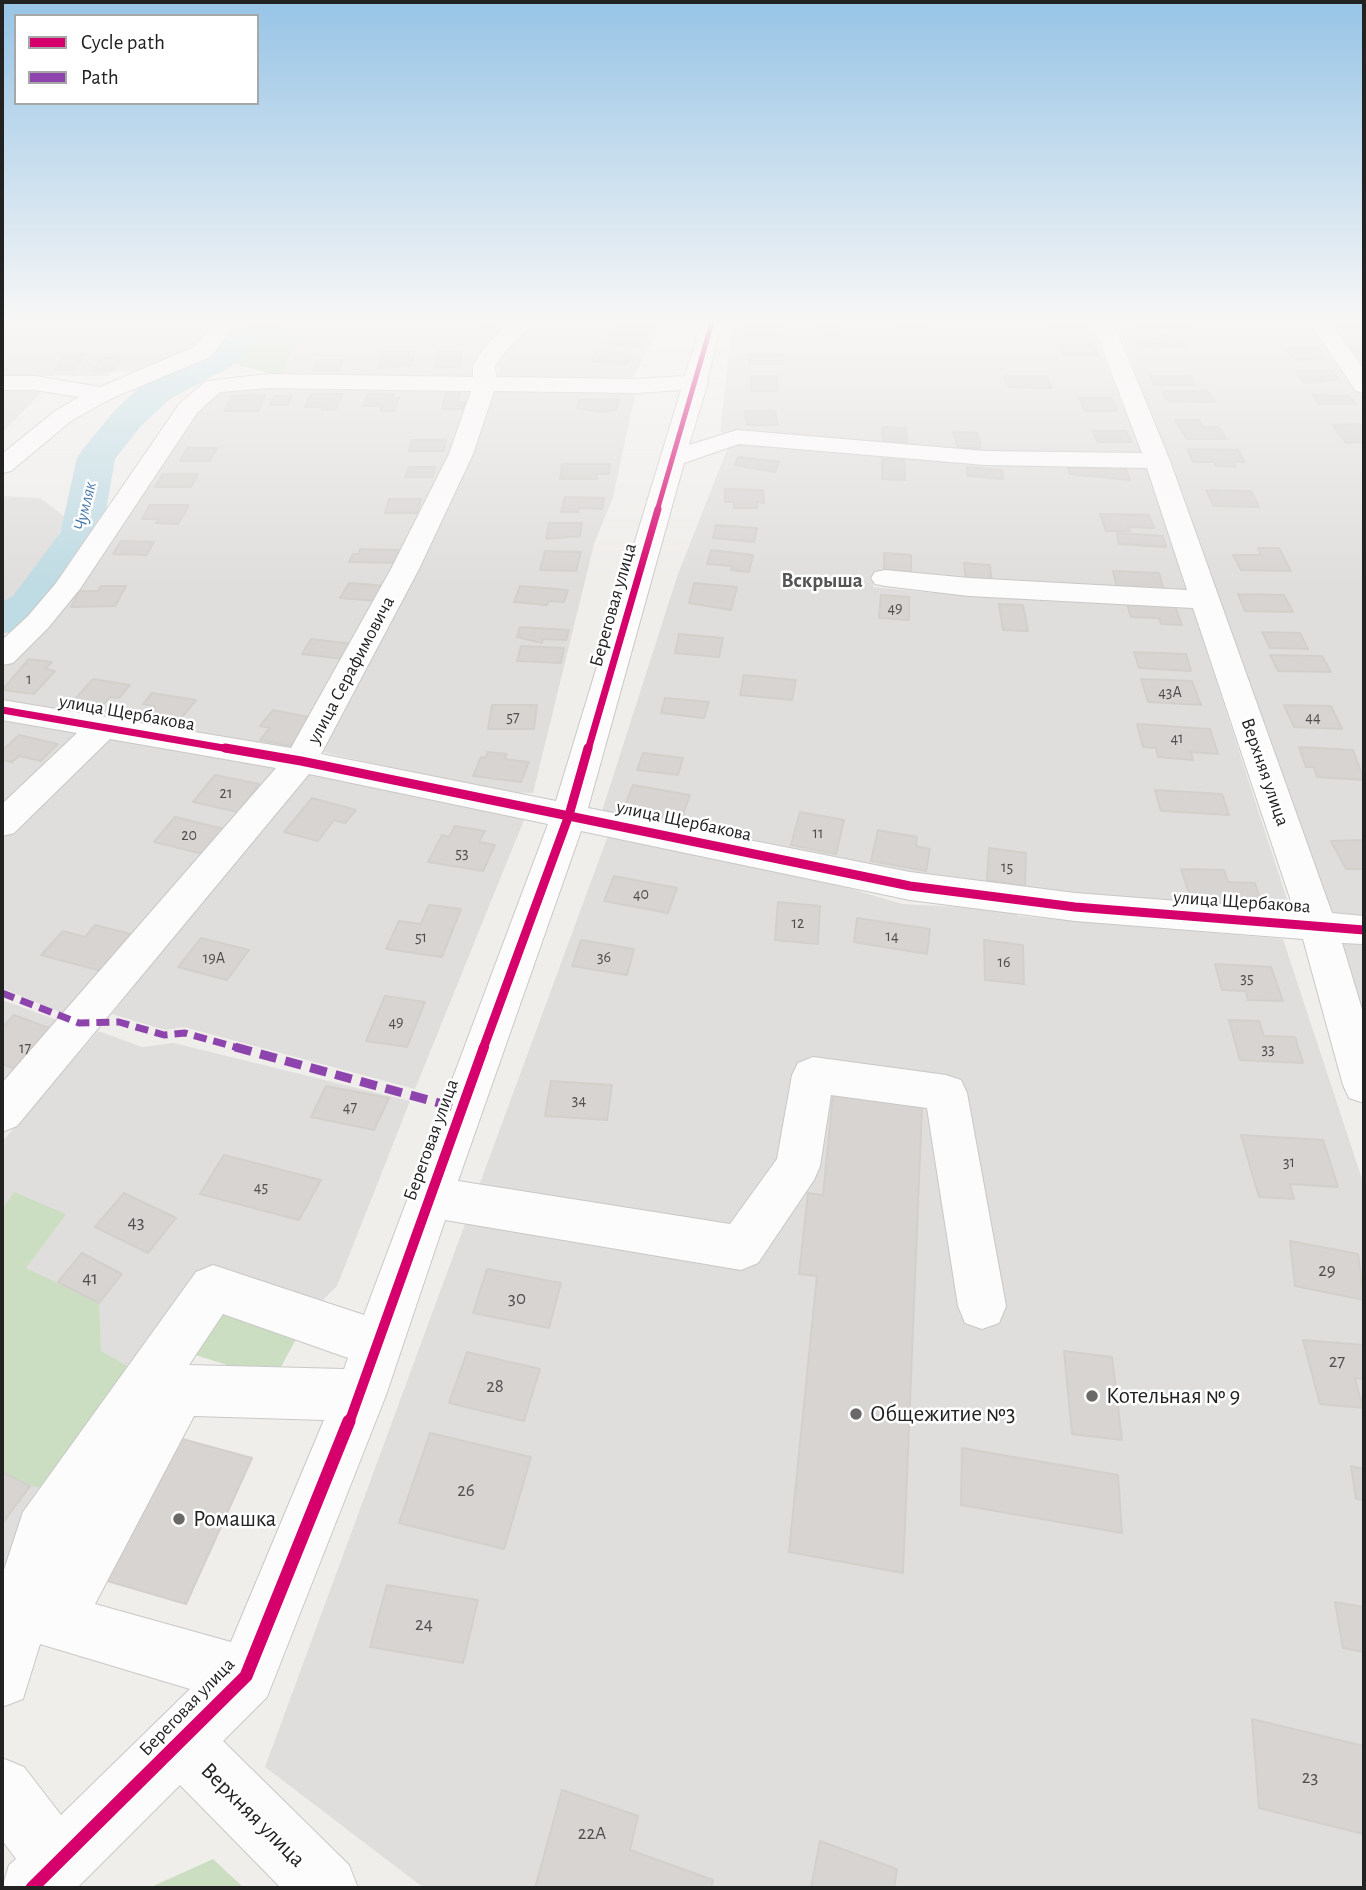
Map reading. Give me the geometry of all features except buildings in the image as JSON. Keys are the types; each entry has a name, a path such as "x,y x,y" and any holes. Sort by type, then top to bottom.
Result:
{"street":[{"path":"2,466 63,416 79,407"},
{"path":"2,656 38,622 66,589 189,407"},
{"name":"улица Серафимовича","path":"2,1113 301,761 405,569 461,454 477,407"},
{"name":"Береговая улица","path":"45,1875 246,1676 360,1395 569,815 689,407"},
{"name":"Верхняя улица","path":"1136,407 1206,600 1318,926 1364,1086"},
{"path":"674,458 737,437 985,458 1157,461"},
{"path":"885,578 969,587 1206,600"},
{"name":"улица Щербакова","path":"2,710 301,761 910,886 1075,907 1364,930"},
{"path":"2,824 104,726"},
{"path":"429,1198 741,1248 798,1166 813,1075 946,1093 982,1306"},
{"path":"2,1678 42,1531 213,1288 378,1344"},
{"path":"246,1676 55,1622 180,1390 360,1395"},
{"name":"Верхняя улица","path":"179,1741 326,1888"},
{"path":"2,1789 45,1875"}],"shaded area":[{"path":"2,407 27,407 2,433"},
{"path":"198,407 471,407 461,442 296,751 2,701 2,664 66,596"},
{"path":"482,407 632,407 613,497 594,544 533,793 498,792 323,752 467,460"},
{"path":"723,407 1124,407 1144,457 950,454 720,432"},
{"path":"1148,407 1364,407 1364,924 1334,921"},
{"path":"746,440 1146,464 1187,594 876,573 873,587 969,596 982,592 1191,603 1292,915 1006,892 600,817 678,574 728,447"},
{"path":"2,496 40,498 65,517 52,553 36,578 2,608"},
{"path":"2,720 83,733 2,810"},
{"path":"108,733 281,765 74,1018 2,988 2,835"},
{"path":"305,768 524,820 415,1089 184,1027 165,1030 112,1014"},
{"path":"610,830 760,862 902,904 958,907 959,899 1010,907 1018,916 1283,939 1364,1185 1364,1888 424,1888 265,1767"},
{"path":"1332,935 1364,938 1364,1023"},
{"path":"2,1000 71,1025 2,1103"},
{"path":"98,1031 142,1047 174,1043 410,1101 337,1286 318,1305 208,1269 15,1562 2,1606 2,1142"}],"green space":[{"path":"14,1192 66,1214 26,1268 99,1303 101,1351 134,1370 54,1489 30,1486 2,1472 2,1210"},
{"path":"214,1298 303,1326 274,1380 183,1351"},
{"path":"213,1859 244,1888 149,1888"}],"waterway":[{"name":"Чумляк","path":"2,620 29,606 81,534 96,458 140,407"}],"marked path":[{"path":"2,993 79,1023 119,1022 164,1035 185,1033 461,1109"}],"cycle path":[{"path":"32,1888 246,1676 360,1395 569,815 687,407"},
{"path":"2,710 301,761 910,886 1075,907 1364,930"}],"place":[{"name":"Котельная № 9","path":"1092,1396"},
{"name":"Общежитие №3","path":"856,1414"},
{"name":"Ромашка","path":"179,1519"}],"district":[{"name":"Вскрыша","path":"822,581"}]}
